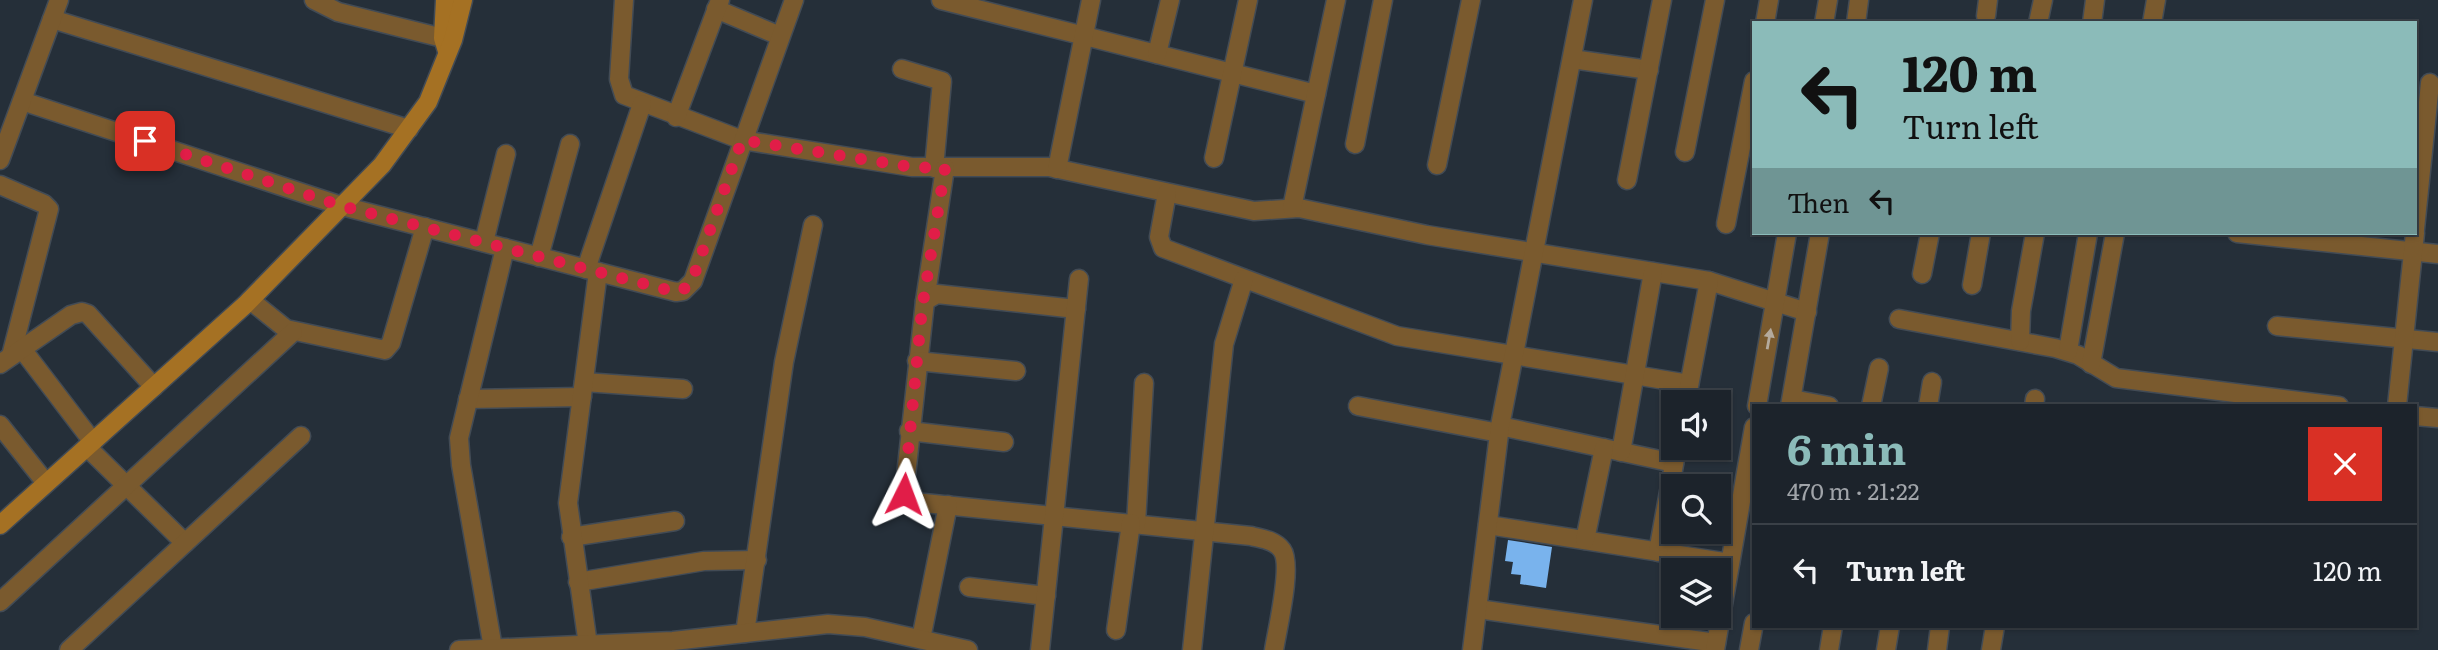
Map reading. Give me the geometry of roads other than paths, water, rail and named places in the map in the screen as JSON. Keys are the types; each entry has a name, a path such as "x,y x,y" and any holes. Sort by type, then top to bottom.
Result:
{"street":[{"path":"0,160 59,0"},
{"path":"314,0 338,12 445,46"},
{"path":"445,0 445,46"},
{"path":"0,525 250,300 382,166 428,102 463,0"},
{"path":"624,0 620,89 624,95 742,140 940,168 1057,169 1254,211 1292,208 1534,254 1709,281 1807,312"},
{"path":"22,101 342,206 676,292 688,287 794,0"},
{"path":"941,0 1009,8 1084,36 1316,94"},
{"path":"1057,169 1091,0"},
{"path":"1157,54 1170,0"},
{"path":"1214,158 1248,0"},
{"path":"1292,208 1336,0"},
{"path":"1356,144 1383,0"},
{"path":"1437,165 1471,0"},
{"path":"1472,650 1500,429 1583,0"},
{"path":"1627,180 1662,0"},
{"path":"1685,152 1715,0"},
{"path":"1765,21 1769,0"},
{"path":"1824,21 1828,0"},
{"path":"1856,21 1859,0"},
{"path":"2038,21 2042,0"},
{"path":"2092,21 2095,0"},
{"path":"2152,21 2157,0"},
{"path":"676,117 718,5 780,36"},
{"path":"52,19 409,129"},
{"path":"1572,59 1648,70"},
{"path":"902,69 942,81 940,168 916,361 904,494 914,502 1134,523 1264,539 1282,550 1285,572 1273,650"},
{"path":"2417,218 2425,166 2428,83"},
{"path":"1726,224 1752,91"},
{"path":"588,645 568,503 583,389 592,270 642,104"},
{"path":"539,257 570,144"},
{"path":"484,242 506,154"},
{"path":"0,185 44,204 49,209 11,356"},
{"path":"1167,193 1160,244 1169,251 1397,336 1689,384"},
{"path":"745,633 758,560 784,362 813,225"},
{"path":"250,300 280,326 293,332 382,351 388,348 425,227"},
{"path":"1757,404 1787,235"},
{"path":"1810,404 1791,402 1820,235"},
{"path":"1922,274 1930,235"},
{"path":"1972,285 1982,235"},
{"path":"2020,341 2021,311 2035,235"},
{"path":"2068,351 2088,235"},
{"path":"2091,364 2115,235"},
{"path":"2308,235 2414,238 2438,254"},
{"path":"2396,404 2414,238"},
{"path":"493,648 459,454 460,430 505,248"},
{"path":"1585,540 1636,375 1653,272"},
{"path":"1040,650 1079,279"},
{"path":"1192,650 1224,344 1244,279"},
{"path":"1688,390 1709,281"},
{"path":"925,301 937,294 1076,309"},
{"path":"11,356 71,315 82,312 88,314 154,387"},
{"path":"1899,318 2068,351 2116,377 2324,404"},
{"path":"2277,326 2438,342"},
{"path":"0,602 293,332"},
{"path":"11,356 124,485 185,543"},
{"path":"916,361 1016,371"},
{"path":"1871,404 1879,369"},
{"path":"1928,404 1932,382"},
{"path":"1116,630 1134,523 1144,383"},
{"path":"468,399 583,389 683,389"},
{"path":"1358,406 1613,450 1661,455"},
{"path":"2417,416 2438,418"},
{"path":"0,425 46,484"},
{"path":"909,431 1003,442"},
{"path":"69,650 301,436"},
{"path":"1731,559 1747,499 1752,448"},
{"path":"1658,552 1675,460"},
{"path":"921,639 947,505"},
{"path":"571,537 675,521"},
{"path":"1488,525 1697,558"},
{"path":"578,583 704,561 758,560"},
{"path":"969,587 1046,596"},
{"path":"1478,609 1716,646 1719,628"},
{"path":"459,650 673,641 828,624 865,627 968,650"},
{"path":"1749,650 1753,628"},
{"path":"1829,650 1833,628"},
{"path":"1886,650 1890,628"},
{"path":"1937,650 1940,628"},
{"path":"1991,650 1995,628"}]}
